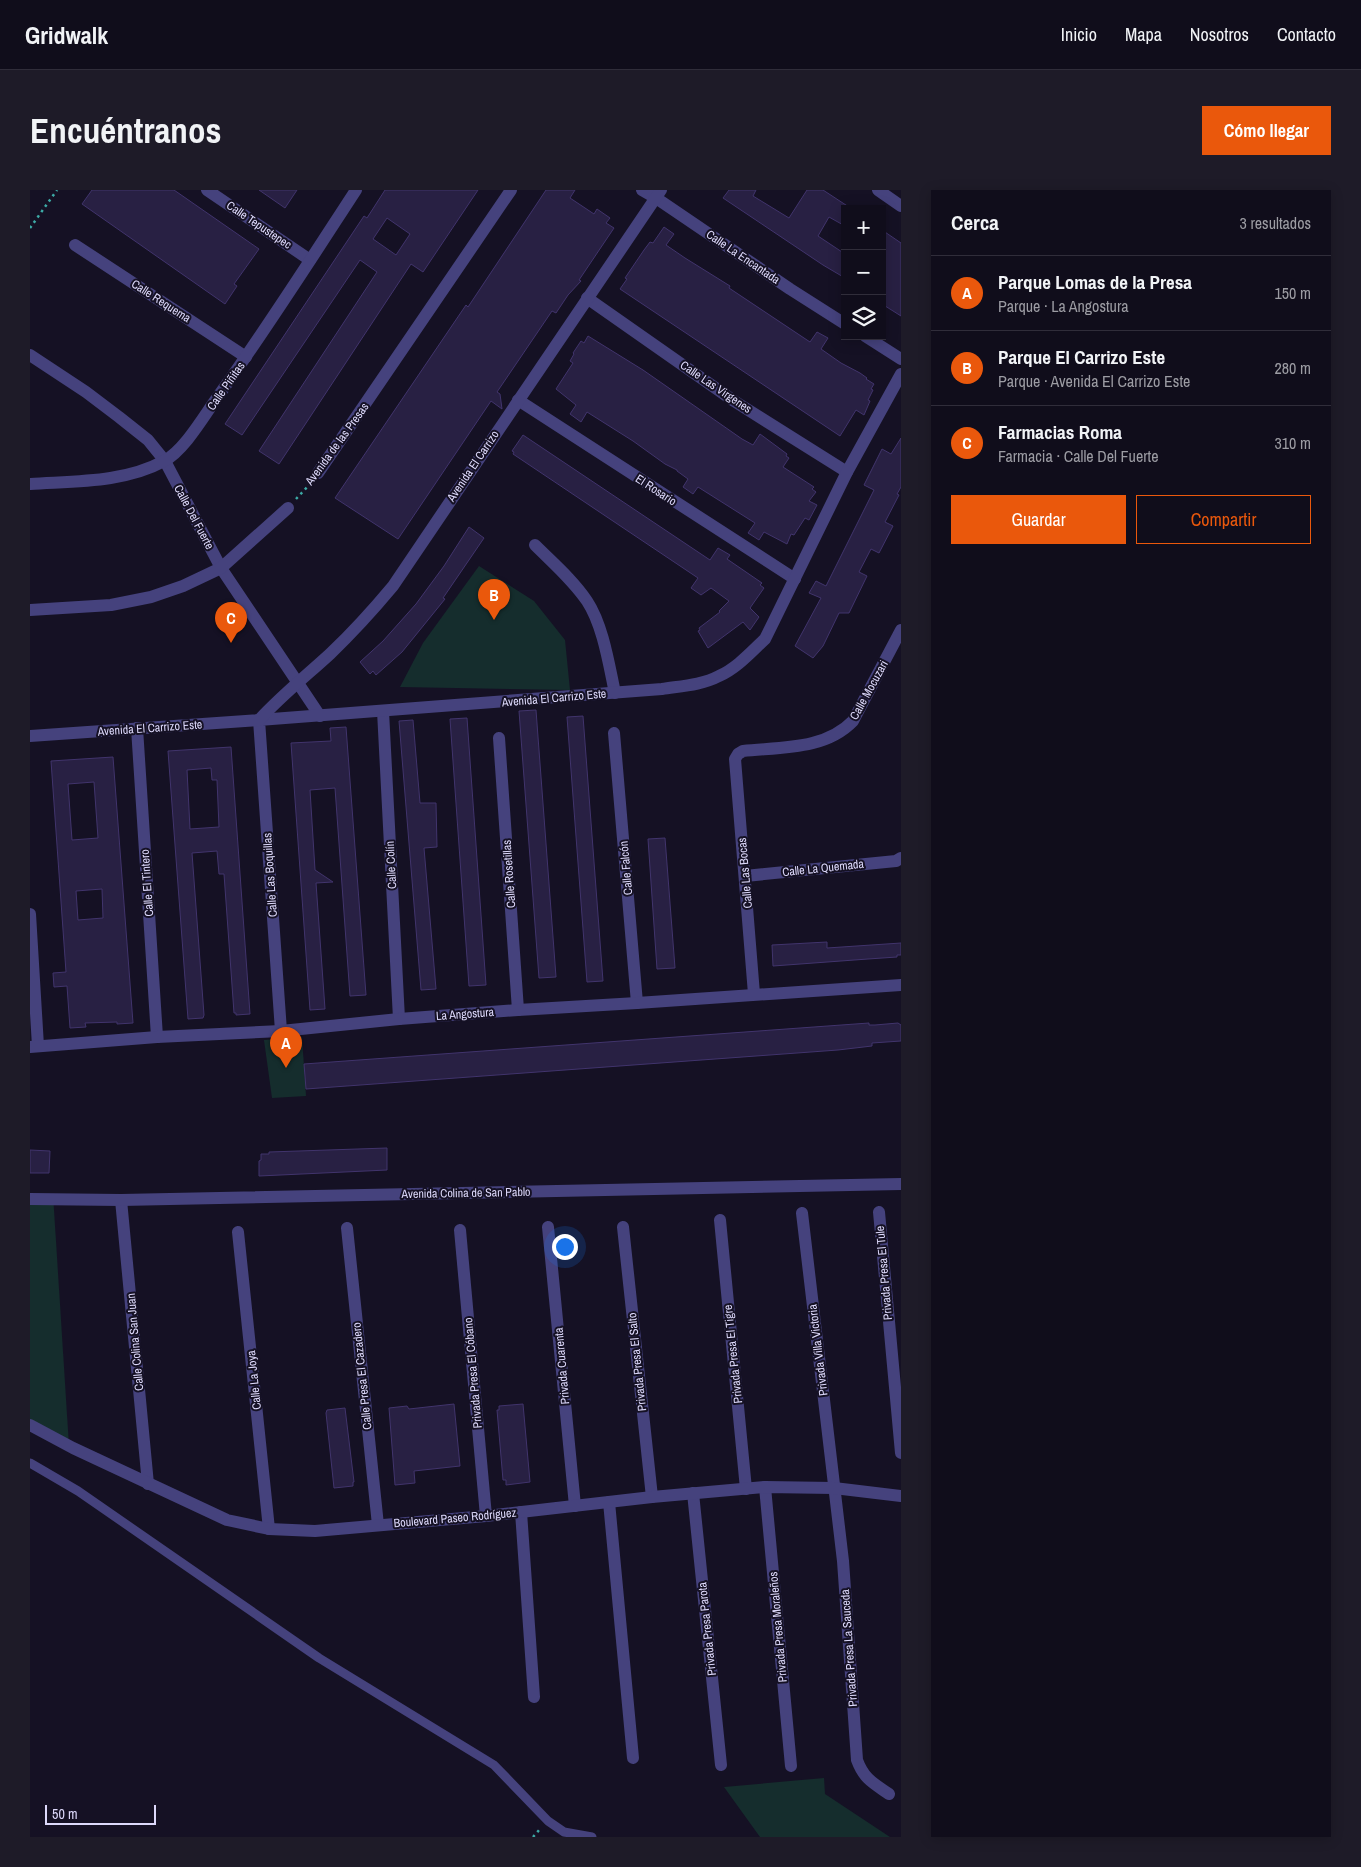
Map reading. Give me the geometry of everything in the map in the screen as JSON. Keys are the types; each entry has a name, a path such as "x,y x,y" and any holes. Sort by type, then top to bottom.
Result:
{"street":[{"name":"Calle Tepustepec","path":"207,190 310,260"},
{"name":"Calle Piñitas","path":"30,484 111,477 139,472 165,461 188,439 246,357 356,190"},
{"name":"Avenida de las Presas","path":"318,473 511,190"},
{"name":"Calle La Encantada","path":"642,190 658,194 790,290 841,322"},
{"path":"878,190 901,206"},
{"name":"Avenida El Carrizo","path":"259,720 276,701 298,683 360,624 393,586 658,194"},
{"name":"Calle Requema","path":"76,245 246,357"},
{"name":"Calle Las Virgenes","path":"587,298 734,401 847,472"},
{"path":"871,340 901,359"},
{"name":"Calle Del Fuerte","path":"30,354 119,417 148,440 165,461 221,568 320,716"},
{"name":"Avenida El Carrizo Este","path":"30,736 615,693 668,688 702,682 721,676 744,659 765,639 847,472 901,374"},
{"name":"El Rosario","path":"518,400 795,580"},
{"path":"30,610 111,605 151,597 183,586 221,568 288,508"},
{"path":"535,545 565,574 588,602 605,642 615,693"},
{"name":"Calle Mocuzari","path":"738,754 743,751 813,744 844,731 853,721 901,630"},
{"name":"Calle Colín","path":"383,711 399,1019"},
{"name":"Calle Las Boquillas","path":"259,720 281,1030"},
{"name":"Calle El Tintero","path":"137,728 157,1037"},
{"name":"Calle Falcón","path":"614,733 638,1003"},
{"name":"Calle Rosetillas","path":"499,738 518,1010"},
{"name":"Calle Las Bocas","path":"738,754 735,759 754,994"},
{"name":"Calle La Quemada","path":"745,876 896,861 901,858"},
{"path":"30,914 34,1046"},
{"name":"La Angostura","path":"34,1046 281,1030 518,1010 901,985"},
{"name":"Avenida Colina de San Pablo","path":"30,1199 121,1200 901,1184"},
{"name":"Calle Colina San Juan","path":"121,1200 148,1484"},
{"name":"Privada Presa El Tule","path":"879,1212 901,1453"},
{"name":"Privada Villa Victoria","path":"802,1213 834,1488"},
{"name":"Privada Presa El Tigre","path":"720,1220 746,1488"},
{"name":"Privada Cuarenta","path":"548,1227 575,1506"},
{"name":"Privada Presa El Salto","path":"623,1227 652,1497"},
{"name":"Calle Presa El Cazadero","path":"346,1228 378,1525"},
{"name":"Privada Presa El Cóbano","path":"460,1230 486,1516"},
{"name":"Calle La Joya","path":"238,1232 269,1529"},
{"name":"Boulevard Paseo Rodríguez","path":"30,1425 73,1448 227,1520 269,1529 315,1531 486,1516 746,1488 834,1488 901,1496"},
{"name":"Privada Presa Moraleños","path":"766,1487 792,1766"},
{"name":"Privada Presa La Sauceda","path":"834,1488 843,1561 857,1760 862,1773 870,1782 889,1794"},
{"name":"Privada Presa Parota","path":"693,1494 721,1765"},
{"path":"609,1502 633,1758"},
{"path":"521,1512 534,1696"}],"lane":[{"path":"30,1463 78,1491 319,1658 494,1765 548,1820 564,1832 592,1837"}],"path":[{"path":"30,228 57,190"},
{"name":"Avenida de las Presas","path":"288,508 318,473"}],"green space":[{"path":"479,566 534,601 565,640 570,690 400,687 423,643"},
{"path":"302,1037 306,1096 272,1098 264,1040"},
{"path":"30,1194 53,1194 69,1446 30,1426"},
{"path":"824,1778 825,1794 890,1837 760,1837 724,1787"}],"building":[{"path":"92,190 174,190 259,249 234,284 237,286 225,304 82,204"},
{"path":"259,190 297,190 285,208"},
{"path":"385,190 478,190 423,272 411,264 279,464 259,451 377,272 360,260 242,435 225,424 364,216 367,218","holes":["387,218 410,234 396,255 373,239"]},
{"path":"546,190 575,190 570,198 594,214 597,209 610,218 606,223 614,228 579,280 581,281 568,295 556,313 552,311 497,392 500,394 502,409 491,401 398,539 335,498 466,305 468,307"},
{"path":"729,190 756,190 753,196 789,218 807,190 823,190 846,205 841,205 841,224 829,217 818,236 841,251 841,276 823,265 723,198"},
{"path":"664,227 674,234 666,245 730,286 729,288 810,342 817,332 828,338 821,349 874,384 864,415 856,410 840,436 620,289 627,279 625,278 644,250 650,242 653,243"},
{"path":"886,233 901,243 901,316 886,307"},
{"path":"588,336 643,370 742,439 753,445 760,434 787,454 786,456 789,458 783,467 814,487 812,489 816,492 809,501 817,505 809,520 805,518 794,535 791,534 787,544 764,532 759,540 748,533 755,523 698,487 693,494 683,487 688,479 677,470 587,412 581,422 570,414 576,405 556,389 573,363 570,361 573,353 581,341 584,343"},
{"path":"523,435 710,560 718,548 730,555 727,559 762,583 760,585 764,588 750,608 759,617 750,630 743,622 708,648 698,631 700,630 699,628 720,612 729,601 711,588 701,595 691,588 698,578 513,454 514,452 512,451"},
{"path":"901,438 901,487 897,494 899,495 885,522 893,526 879,553 871,549 859,572 867,576 849,613 839,613 823,646 813,658 795,646 821,598 809,593 816,581 826,586 874,490 864,485 882,449 891,454"},
{"path":"469,527 484,538 443,598 445,599 402,652 376,675 373,671 370,674 360,662 383,641 416,604 444,566"},
{"path":"536,710 556,977 539,978 519,711"},
{"path":"583,716 603,981 587,982 567,717"},
{"path":"467,718 486,985 469,986 450,719"},
{"path":"413,720 420,803 436,803 437,847 424,848 436,989 421,990 399,721"},
{"path":"346,727 366,995 350,996 335,788 310,790 315,870 333,882 316,883 325,1009 310,1010 291,743 331,741 330,728"},
{"path":"231,747 250,1014 236,1015 234,1013 224,874 219,874 217,851 192,853 204,1015 203,1018 188,1019 168,751","holes":["211,768 212,780 217,780 219,827 190,829 187,770"]},
{"path":"113,757 133,1023 85,1023 86,1027 70,1028 67,986 54,987 53,973 66,972 51,761","holes":["94,782 98,838 72,840 68,784","102,889 103,918 78,920 76,891"]},
{"path":"665,838 675,968 657,969 648,839"},
{"path":"827,942 827,948 901,943 901,955 897,955 897,957 773,966 772,945"},
{"path":"869,1023 869,1025 875,1025 898,1023 901,1025 901,1041 872,1043 872,1046 838,1050 306,1089 304,1064"},
{"path":"387,1148 387,1170 259,1176 261,1154 269,1154 269,1152"},
{"path":"30,1150 50,1151 49,1173 30,1173"},
{"path":"454,1404 460,1466 414,1471 415,1483 395,1485 389,1408 407,1406 409,1409"},
{"path":"523,1404 530,1482 506,1485 506,1480 503,1480 497,1410 499,1410 499,1406"},
{"path":"345,1408 354,1482 353,1486 334,1488 326,1413 327,1410"}],"place":[{"name":"Parque El Carrizo Este","path":"494,620"},
{"name":"Farmacias Roma","path":"231,643"},
{"name":"Parque Lomas de la Presa","path":"286,1068"}]}
